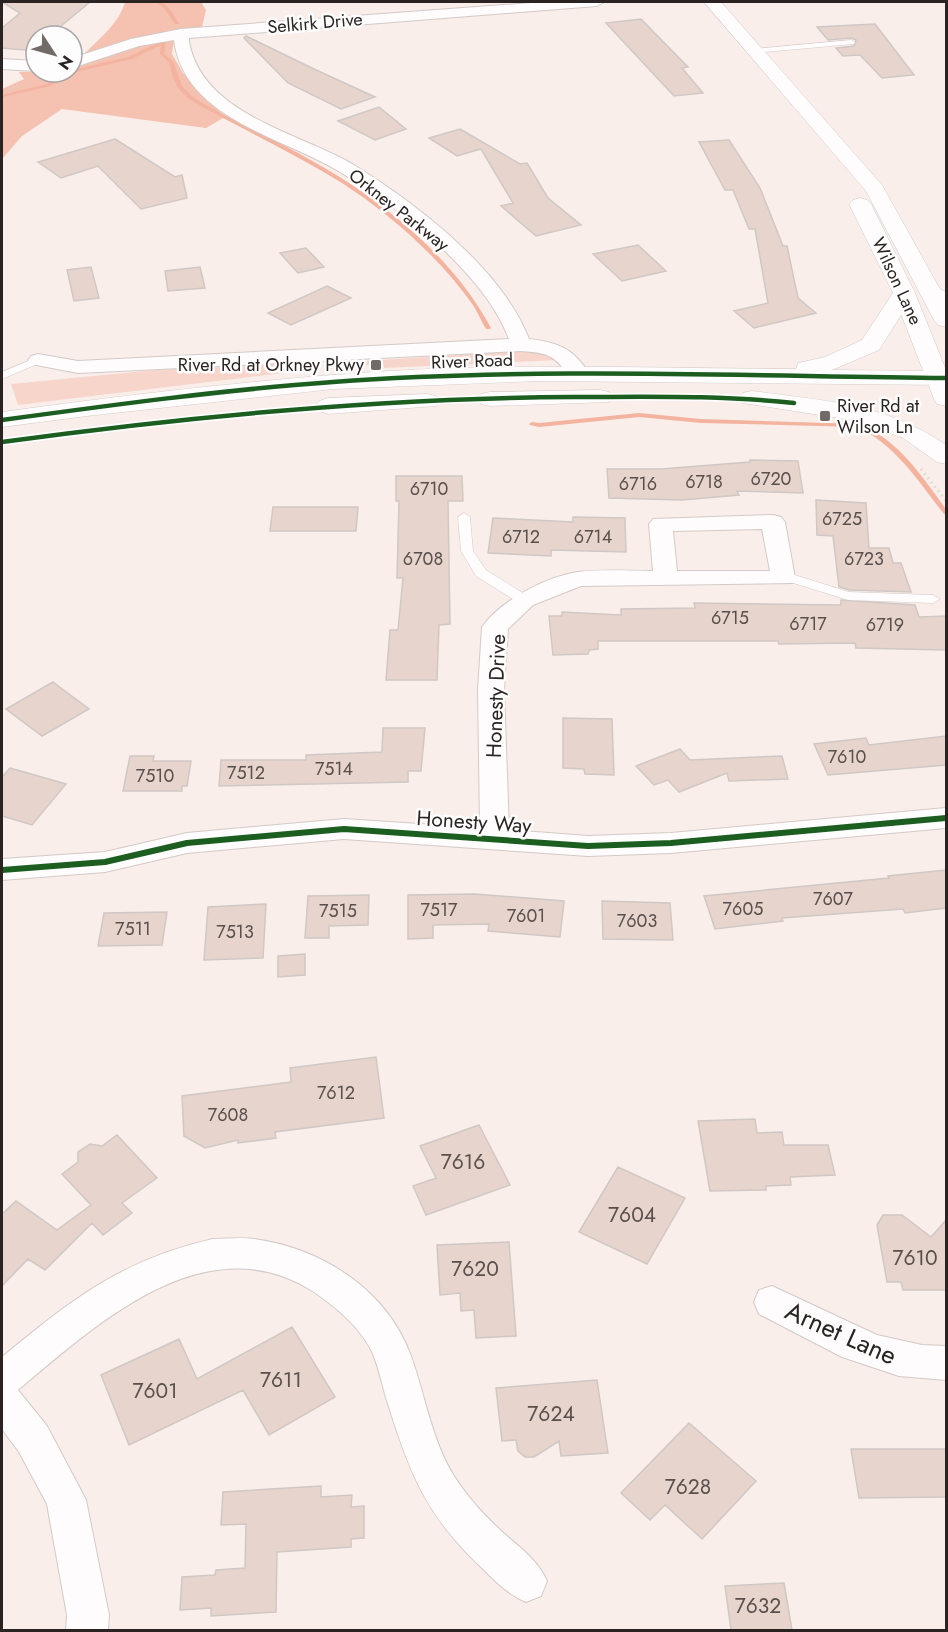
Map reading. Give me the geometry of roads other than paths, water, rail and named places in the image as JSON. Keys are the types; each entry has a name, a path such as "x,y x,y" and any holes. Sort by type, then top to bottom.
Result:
{"main road":[{"name":"Wilson Lane","path":"712,2 875,189 940,298 946,320"},
{"name":"Wilson Lane","path":"850,163 852,188 904,293 945,390"},
{"path":"771,377 833,362 871,345 904,293"},
{"name":"River Road","path":"2,420 87,408 333,382 578,374 771,377 945,390"},
{"name":"River Road","path":"2,441 74,431 301,407 530,397 752,398 945,390"},
{"path":"752,398 863,414 912,433 946,456"}],"street":[{"name":"Selkirk Drive","path":"84,59 146,39 181,34 443,7 597,2"},
{"name":"Orkney Parkway","path":"181,34 182,52 206,90 243,116 327,156 372,184 484,280 518,330 521,345"},
{"path":"2,64 24,65"},
{"name":"River Road","path":"38,360 78,367 521,345"},
{"path":"521,345 551,349 564,354 571,359 578,374"},
{"path":"332,355 333,382"},
{"path":"666,579 661,525 773,522 782,574"},
{"name":"Honesty Drive","path":"495,841 491,690 495,627 524,600 578,579 783,578 782,574"},
{"name":"Honesty Way","path":"2,870 105,862 187,843 344,829 588,846 671,843 946,818"},
{"path":"2,1380 103,1298 152,1271 188,1259 225,1252 284,1261 313,1272 346,1294 368,1315 386,1342 431,1471 458,1517 526,1581"},
{"name":"Arnet Lane","path":"772,1302 856,1345 890,1358 918,1364 946,1363"},
{"path":"2,1400 33,1439 66,1500 88,1614 87,1630"}],"lane":[{"path":"754,51 851,42"},
{"path":"2,376 38,360"},
{"path":"464,517 467,552 481,573 524,600"},
{"path":"782,574 849,596 933,599"}],"waterway":[{"path":"158,2 166,7 177,23"},
{"path":"2,96 49,85 74,71 130,58 164,42 162,54 171,61 180,87 190,97 326,171 394,219 441,262 461,285 477,307 488,328"},
{"path":"532,424 639,415 701,421 858,425 885,440 897,451 946,513"}],"place":[{"name":"River Rd at Orkney Pkwy","path":"376,365"},
{"name":"River Rd at Wilson Ln","path":"825,416"}]}
